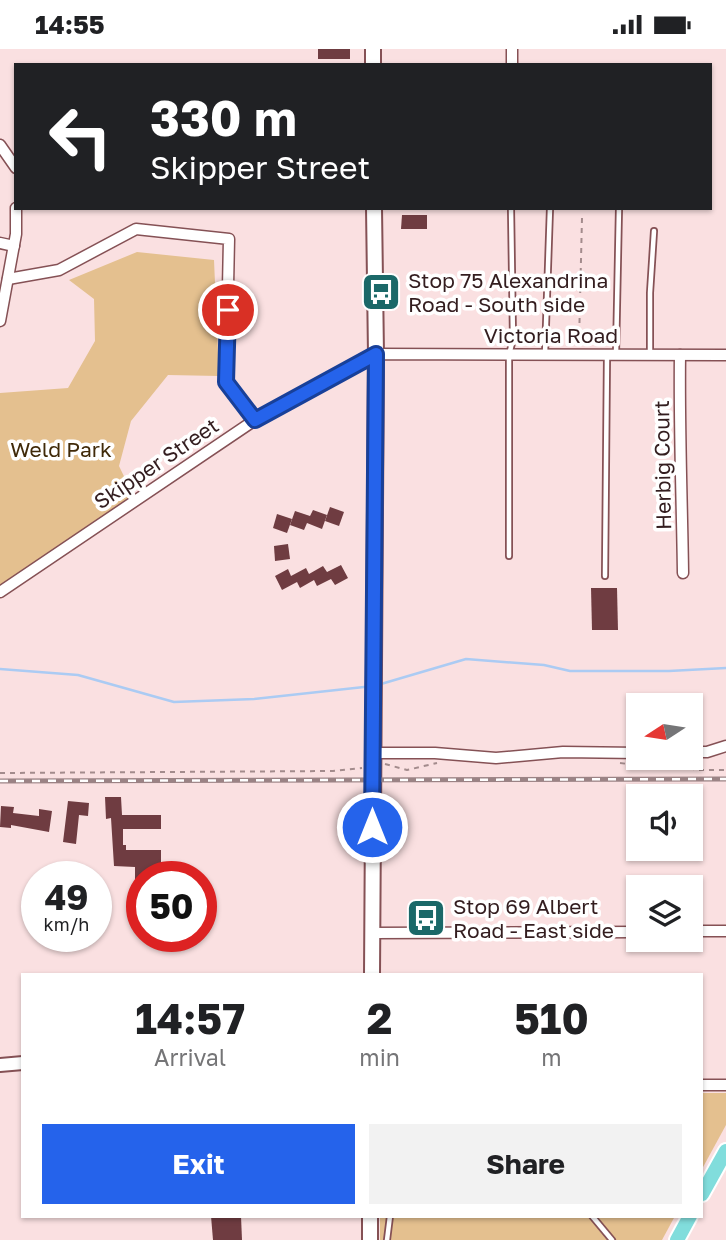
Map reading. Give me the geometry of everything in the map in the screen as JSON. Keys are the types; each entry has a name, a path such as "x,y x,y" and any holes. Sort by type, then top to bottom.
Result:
{"main road":[{"path":"372,973 376,354 374,210"},
{"path":"703,1193 719,1176 726,1151"},
{"path":"370,1218 370,1240"},
{"path":"677,1240 689,1218"}],"street":[{"path":"0,145 14,165"},
{"path":"0,321 14,246 16,210"},
{"path":"8,279 59,271 136,229 229,239 226,382 255,420"},
{"path":"0,243 14,246"},
{"name":"Victoria Road","path":"376,354 726,355"},
{"name":"Skipper Street","path":"0,592 255,420 376,354"},
{"name":"Herbig Court","path":"680,355 683,573"},
{"path":"704,753 726,746"},
{"path":"372,759 435,753 496,758 563,753 626,753"},
{"path":"703,931 726,931"},
{"path":"372,933 626,932"},
{"path":"0,1065 21,1063"},
{"path":"703,1085 726,1085"}],"lane":[{"path":"509,556 509,355 513,339 511,210"},
{"path":"545,355 550,210"},
{"path":"605,576 611,355 619,210"},
{"path":"650,355 654,231"},
{"path":"387,1240 390,1218"},
{"path":"594,1218 612,1240"}],"path":[{"path":"578,355 582,218"},
{"path":"0,773 333,771 372,759 407,770 442,761"},
{"path":"615,763 668,763 697,770 726,770"}],"green space":[{"name":"Weld Park","path":"137,252 214,260 219,376 168,375 131,421 119,466 135,499 0,590 0,393 68,388 95,341 94,299 69,280"},
{"path":"703,1093 726,1093 726,1125 703,1167"},
{"path":"380,1218 674,1218 662,1240 380,1240"}],"building":[{"path":"318,49 350,49 350,59 318,59"},
{"path":"402,215 427,215 427,229 401,229"},
{"path":"330,507 344,512 339,526 325,521"},
{"path":"313,510 327,515 322,529 307,523 304,530 290,525 295,511 310,516"},
{"path":"277,514 292,519 287,533 273,528"},
{"path":"288,544 290,559 275,561 274,546"},
{"path":"341,565 348,578 335,585 331,579 317,586 314,580 300,588 297,582 282,590 275,576 288,569 291,576 306,568 309,574 323,566 327,572"},
{"path":"591,588 617,588 618,630 592,630"},
{"path":"105,797 121,797 122,815 161,815 161,829 123,829 123,845 126,845 126,850 161,850 161,861 126,861 126,867 114,866 111,818 106,819"},
{"path":"68,801 89,803 88,816 79,815 76,844 63,842"},
{"path":"1,806 14,807 13,813 39,816 39,809 52,811 49,832 11,825 11,828 0,827"},
{"path":"211,1218 241,1218 242,1240 213,1240"}],"waterway":[{"path":"381,684 466,659 544,665 570,671 726,668"},
{"path":"0,669 78,675 174,702 254,699 364,687"}],"railway":[{"path":"0,781 726,779"}],"place":[{"name":"Stop 75 Alexandrina Road - South side","path":"381,292"},
{"name":"Stop 69 Albert Road - East side","path":"426,918"}],"route":[{"path":"228,310 226,382 255,420 376,354 372,827"}]}
